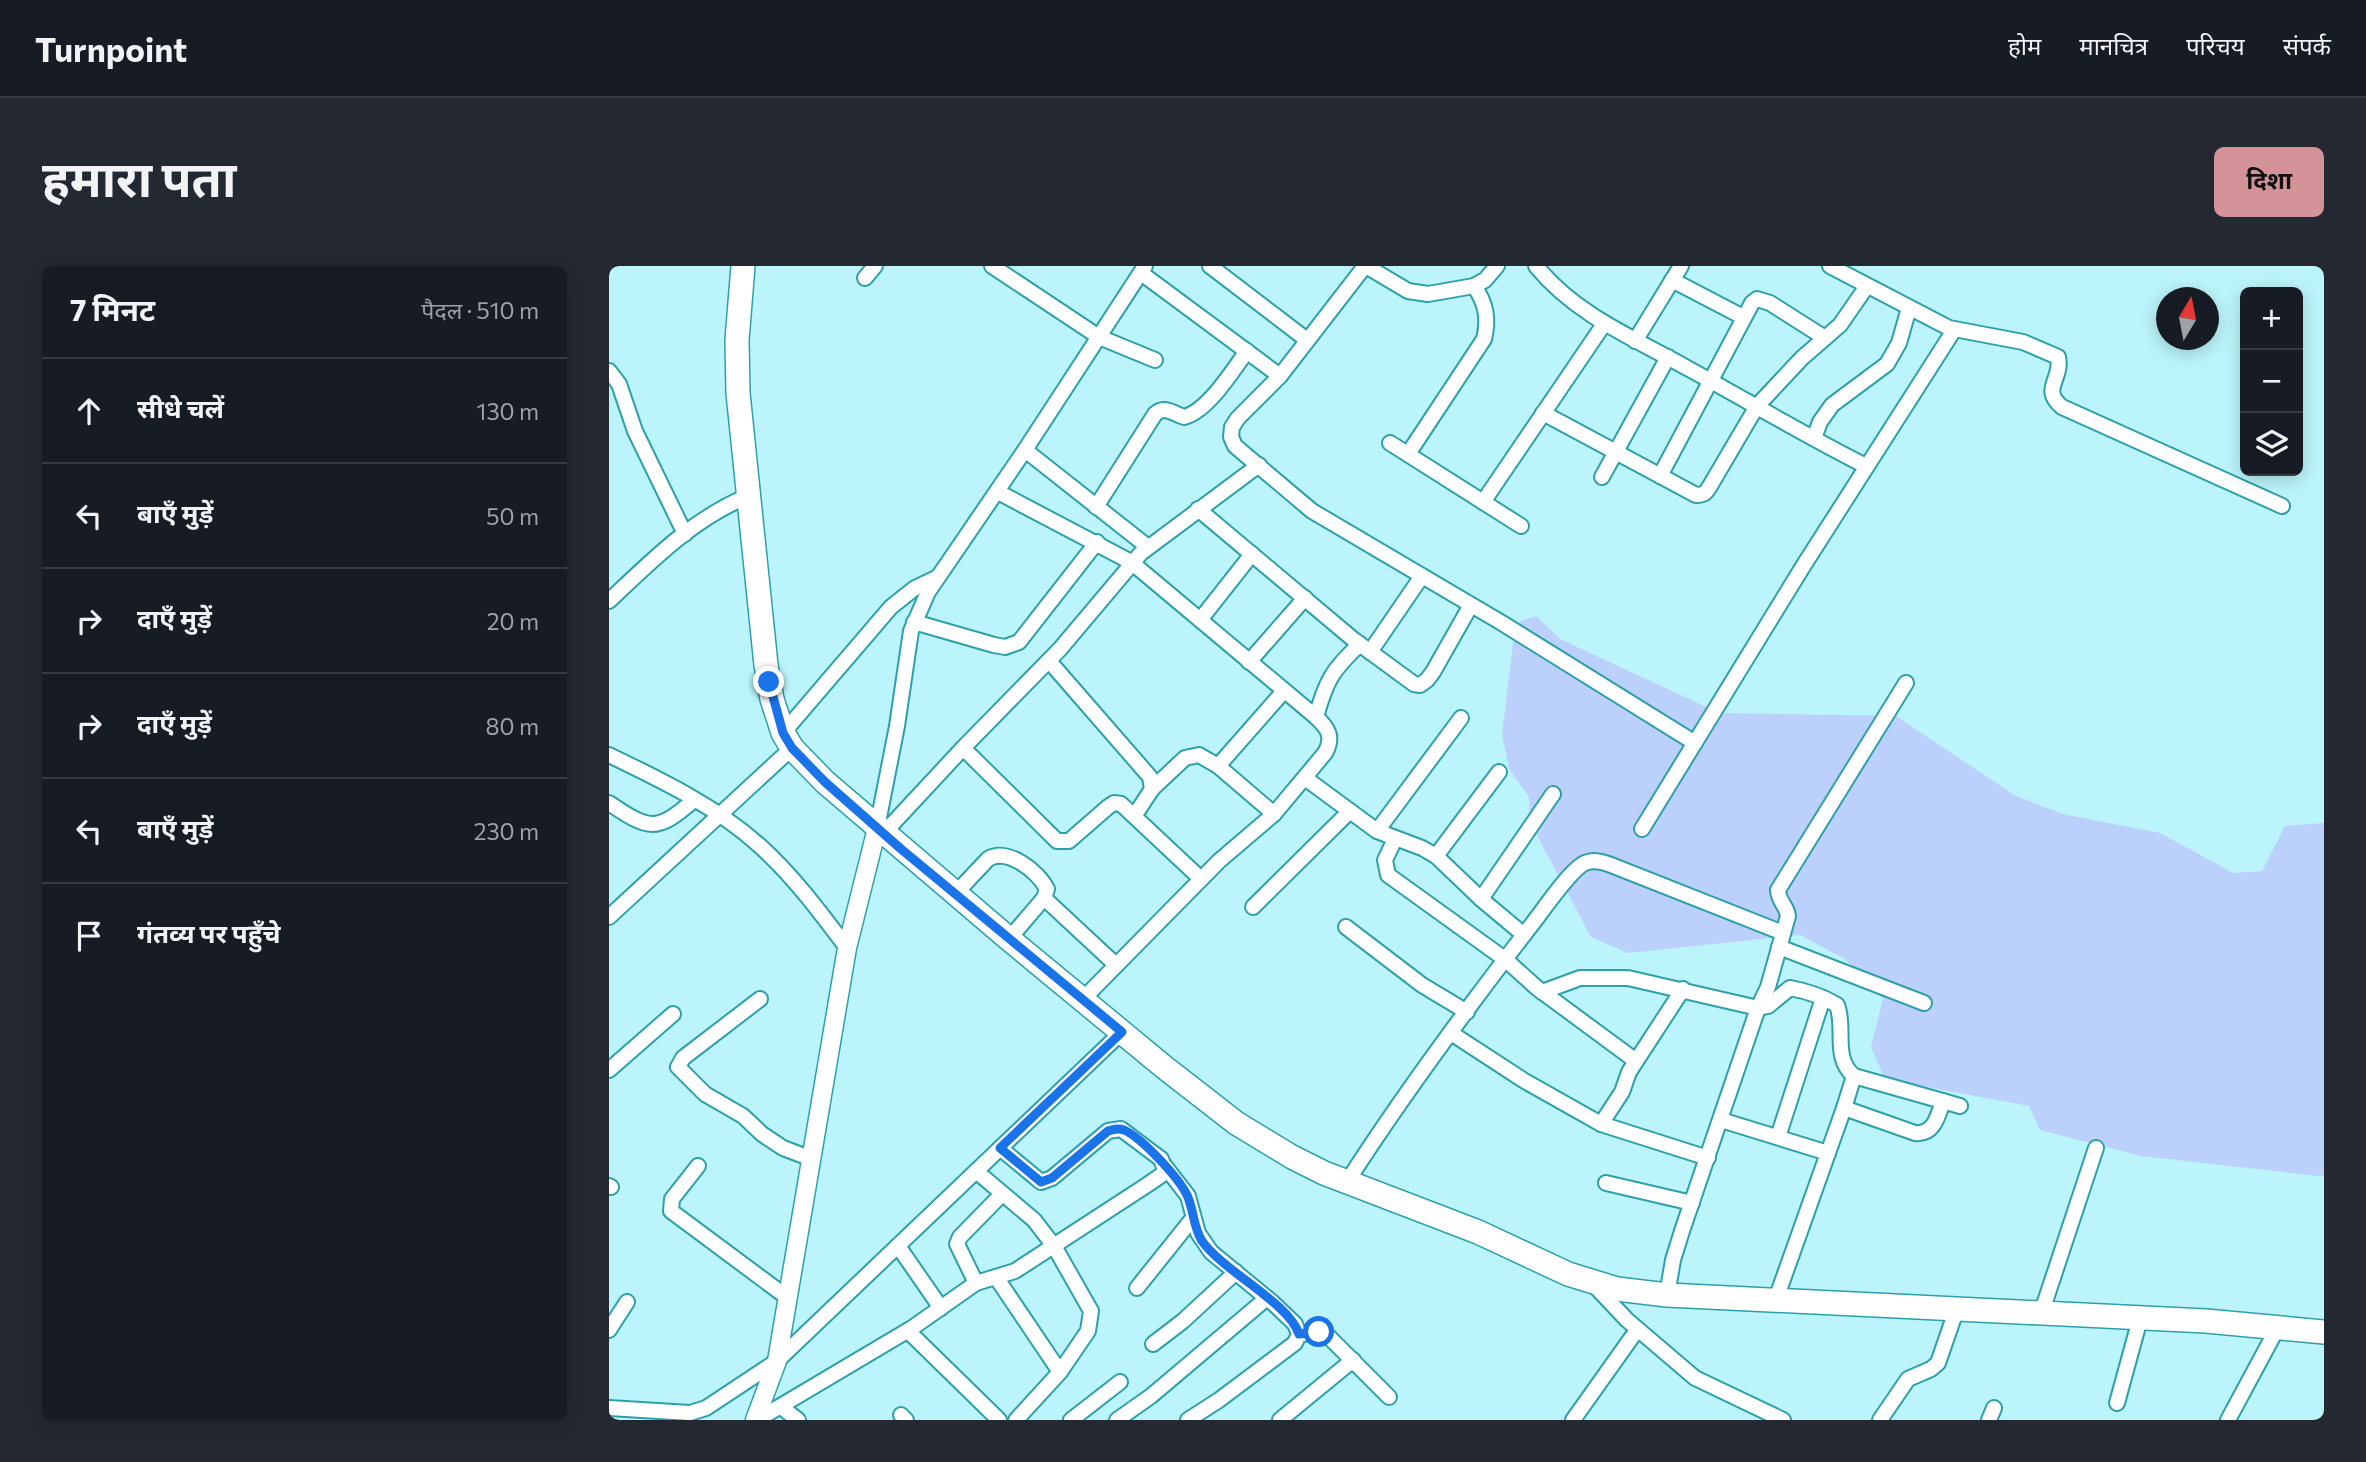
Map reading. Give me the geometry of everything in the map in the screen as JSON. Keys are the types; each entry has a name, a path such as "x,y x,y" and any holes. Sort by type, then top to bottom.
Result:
{"main road":[{"path":"743,266 737,368 748,496 766,665 772,699 787,740 838,795 880,831 1175,1076 1236,1123 1292,1157 1346,1182 1478,1232 1593,1283 1667,1295 1957,1308 2324,1332"}],"street":[{"path":"865,278 875,266"},
{"path":"992,266 1099,337 1155,360"},
{"path":"1210,266 1307,340"},
{"path":"1497,266 1485,280 1474,286 1428,294 1416,293 1365,266 1280,376 1244,410 1232,427 1231,437 1235,446 1312,511 1695,743"},
{"path":"1536,266 1557,289 1604,324 1866,467"},
{"path":"1635,341 1681,266"},
{"path":"1830,266 1954,330 2004,338 2050,352 2058,357 2060,363 2052,394 2053,400 2062,407 2282,506"},
{"path":"756,1420 777,1361 847,948 880,831 908,645 914,622 928,592 998,492 1143,269 1280,376"},
{"path":"1672,280 1743,317"},
{"path":"1408,454 1485,339 1486,306 1474,286"},
{"path":"1543,413 1696,495 1706,492 1757,406 1794,366 1840,325 1867,286"},
{"path":"1660,476 1752,303 1762,299 1825,338"},
{"path":"1814,438 1820,422 1832,405 1887,364 1899,343 1909,308"},
{"path":"1483,502 1604,324"},
{"path":"1642,829 1954,330"},
{"path":"1096,507 1155,414 1165,409 1184,417 1196,412 1215,393 1247,351"},
{"path":"1602,477 1668,357"},
{"path":"609,372 619,384 641,443 685,534"},
{"path":"1390,443 1521,526"},
{"path":"1025,450 1148,547"},
{"path":"880,831 1049,661 1131,562 1259,465"},
{"path":"998,492 1131,562 1316,717 1326,727 1330,743 1274,814 1201,879 1083,999"},
{"path":"609,601 685,534 718,510 748,496"},
{"path":"1198,509 1365,648 1415,684 1420,685 1433,672 1471,605"},
{"path":"914,622 994,645 1019,642 1097,542"},
{"path":"1200,620 1252,554"},
{"path":"609,917 719,816 787,740 891,607 915,588 940,576"},
{"path":"1316,717 1326,682 1333,671 1365,648 1422,576"},
{"path":"1249,662 1305,598"},
{"path":"1049,661 1150,778 1152,789"},
{"path":"1667,1295 1673,1260 1758,1008 1764,998 1788,916 1779,897 1782,883 1906,683"},
{"path":"1218,766 1284,691"},
{"path":"1377,831 1461,718"},
{"path":"963,748 1056,841 1075,838 1097,814 1114,803 1121,804 1135,814 1201,879"},
{"path":"609,755 694,800 758,844 790,875 847,948"},
{"path":"1135,814 1152,789 1191,755 1199,755 1218,766 1274,814"},
{"path":"1436,856 1499,772"},
{"path":"1305,778 1377,831 1436,856 1524,935"},
{"path":"1481,899 1553,794"},
{"path":"609,803 640,823 650,825 672,818 694,800"},
{"path":"1253,907 1350,811"},
{"path":"1395,839 1385,860 1388,875 1506,960 1542,992 1636,1061"},
{"path":"955,894 988,859 1001,854 1020,863 1044,881 1047,889 1044,898 1009,939"},
{"path":"1346,1182 1384,1124 1451,1032 1569,877 1585,863 1593,861 1611,865 1924,1003"},
{"path":"1044,898 1116,965"},
{"path":"1346,927 1416,981 1467,1012"},
{"path":"1542,992 1566,982 1597,977 1628,978 1758,1008 1767,1006 1790,988 1837,1005 1843,1061 1854,1076 1959,1106"},
{"path":"1601,1124 1622,1092 1636,1061 1683,989"},
{"path":"1778,1137 1823,998"},
{"path":"760,999 683,1058 678,1068 705,1094 743,1116 762,1134 783,1148 811,1159"},
{"path":"609,1070 673,1014"},
{"path":"609,1408 671,1416 690,1413 706,1408 777,1361 1122,1032"},
{"path":"1451,1032 1523,1080 1601,1124 1708,1158"},
{"path":"1776,1299 1854,1076"},
{"path":"1844,1108 1915,1133 1923,1133 1931,1129 1936,1121 1943,1101"},
{"path":"1721,1120 1828,1153"},
{"path":"1000,1148 1041,1182 1052,1178 1108,1131 1126,1131 1161,1159 1188,1196 1198,1233 1207,1247 1295,1324 1299,1334 1295,1343 1188,1420"},
{"path":"2041,1314 2096,1148"},
{"path":"698,1166 672,1199 671,1211 788,1298"},
{"path":"756,1420 908,1331 976,1283 1015,1271 1158,1178 1163,1174 1164,1166"},
{"path":"976,1171 1034,1220 1054,1245 1091,1311 1088,1331 1060,1371 1016,1420"},
{"path":"1606,1183 1692,1203"},
{"path":"976,1283 957,1244 960,1237 1002,1194"},
{"path":"1137,1288 1193,1218"},
{"path":"898,1246 941,1308"},
{"path":"1153,1344 1183,1321 1236,1272"},
{"path":"996,1277 1060,1371"},
{"path":"1593,1283 1637,1330 1705,1384 1783,1420"},
{"path":"1117,1420 1151,1396 1267,1298"},
{"path":"609,1330 627,1302"},
{"path":"1880,1420 1908,1379 1938,1363 1957,1308"},
{"path":"2117,1403 2140,1319"},
{"path":"2228,1420 2279,1327"},
{"path":"1573,1420 1637,1330"},
{"path":"908,1331 999,1420"},
{"path":"1299,1334 1325,1333 1389,1397"},
{"path":"1280,1420 1353,1360"},
{"path":"1071,1420 1120,1382"},
{"path":"781,1406 798,1420"}],"water":[{"path":"1536,616 1560,639 1719,713 1896,716 2016,796 2063,814 2160,833 2233,873 2262,871 2285,826 2324,823 2324,1175 2141,1156 2040,1130 2029,1106 1885,1079 1871,1047 1883,999 1845,959 1800,935 1628,953 1591,937 1530,822 1529,797 1509,769 1502,735 1514,635 1521,621"}],"route":[{"path":"769,682 777,720 783,733 792,748 825,782 901,849 1122,1032 1000,1148 1041,1182 1052,1178 1108,1131 1126,1131 1161,1159 1182,1187 1188,1196 1198,1233 1211,1252 1273,1303 1295,1324 1299,1334 1319,1332"}]}
